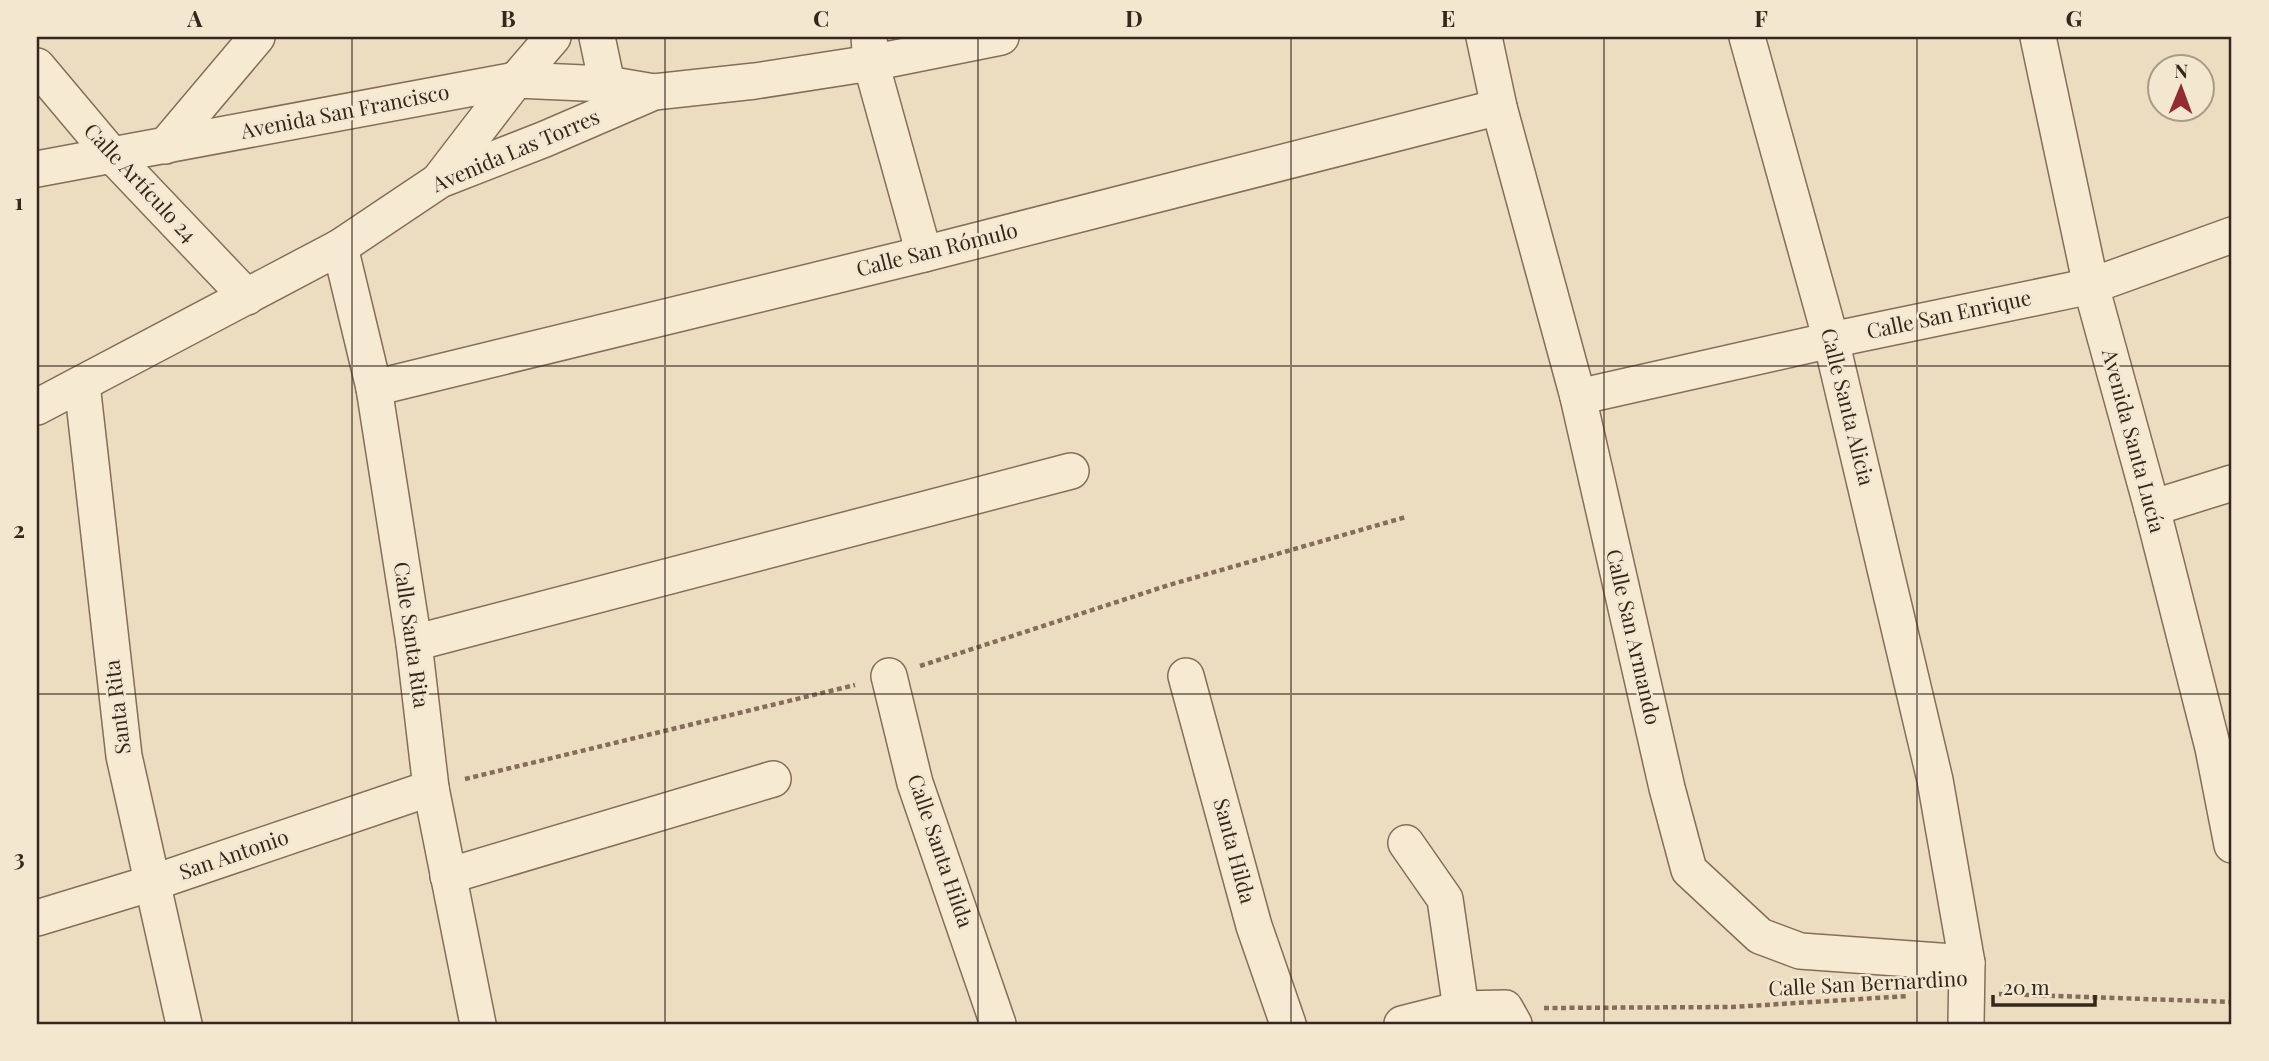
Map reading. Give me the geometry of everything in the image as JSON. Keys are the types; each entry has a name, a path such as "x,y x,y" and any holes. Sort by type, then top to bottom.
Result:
{"street":[{"path":"165,146 257,37"},
{"path":"440,180 516,80 553,37"},
{"path":"597,37 607,84"},
{"name":"Avenida Las Torres","path":"37,407 340,247 440,180 654,92 755,81 870,50 1001,37"},
{"name":"Calle San Armando","path":"1484,37 1499,107 1578,397 1664,774 1689,870 1760,936 1800,951 1967,993"},
{"name":"Calle Santa Alicia","path":"1747,37 1831,340 1935,780 1967,993"},
{"name":"Avenida Santa Lucía","path":"2038,37 2091,286 2152,508 2213,748 2232,845"},
{"path":"870,50 924,254"},
{"name":"Calle Artículo 24","path":"37,66 111,154 247,297"},
{"name":"Avenida San Francisco","path":"37,169 516,80 607,84 654,92"},
{"name":"Calle San Rómulo","path":"374,388 924,254 1499,107"},
{"path":"481,125 545,139"},
{"name":"Calle San Enrique","path":"1578,397 1831,340 2091,286 2232,235"},
{"name":"Calle Santa Rita","path":"340,247 374,388 414,643 430,788 478,1024"},
{"name":"Santa Rita","path":"82,384 124,756 184,1024"},
{"path":"414,643 1071,471"},
{"path":"2152,508 2232,484"},
{"name":"Calle Santa Hilda","path":"889,676 915,783 999,1024"},
{"name":"Santa Hilda","path":"1186,676 1254,926 1289,1024"},
{"path":"448,876 773,779"},
{"name":"San Antonio","path":"37,918 152,883 430,788"},
{"path":"1406,843 1445,899 1461,1009"},
{"path":"1402,1024 1461,1009 1509,1016"}],"path":[{"name":"Calle San Bernardino","path":"1967,993 2232,1002"},
{"name":"Calle San Bernardino","path":"1509,1016 1911,996"}]}
